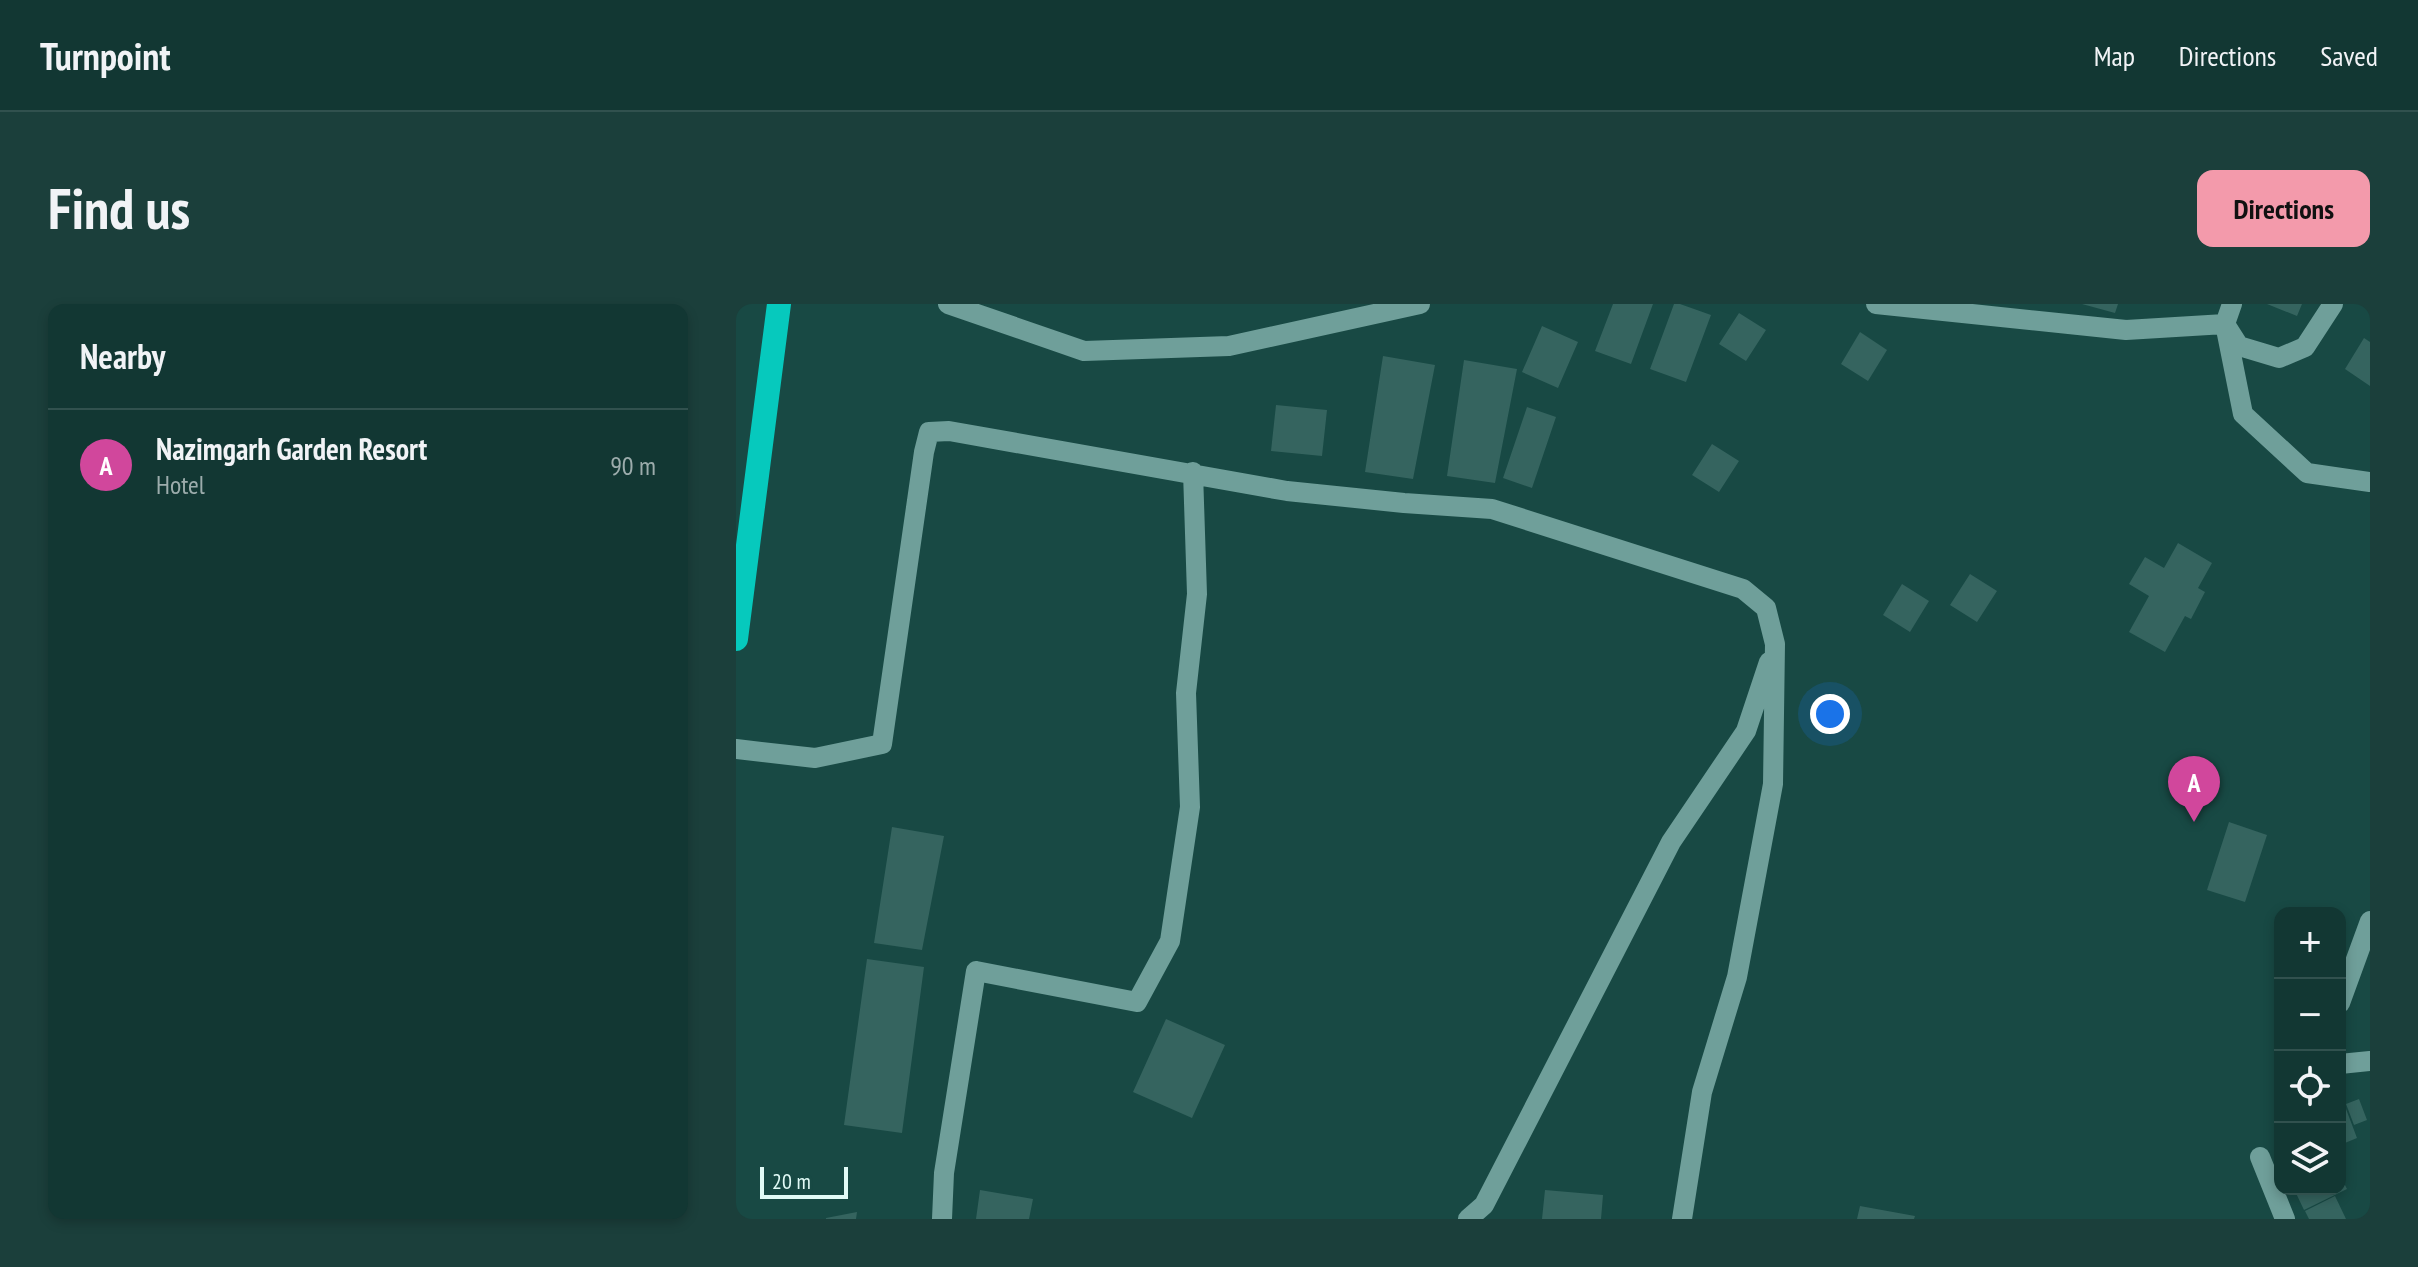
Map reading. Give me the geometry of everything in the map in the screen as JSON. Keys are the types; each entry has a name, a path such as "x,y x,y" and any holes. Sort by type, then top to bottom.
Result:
{"highway":[{"path":"736,639 779,304"}],"street":[{"path":"948,304 1084,351 1229,346 1420,304"},
{"path":"1876,304 2126,330 2225,324"},
{"path":"2232,304 2225,324 2243,414 2307,473 2370,482"},
{"path":"2225,324 2239,346 2279,358 2305,347 2333,304"},
{"path":"736,749 815,758 882,744 929,432 949,431 1287,491 1492,509 1743,589 1766,608 1775,644 1773,784 1737,977 1702,1092 1682,1219"},
{"path":"942,1219 944,1173 976,971 1137,1002 1170,941 1190,807 1186,693 1197,594 1193,472"},
{"path":"1468,1219 1484,1205 1491,1192 1671,842 1746,731 1775,644"},
{"path":"2346,987 2370,921"},
{"path":"2346,1063 2370,1061"},
{"path":"2260,1157 2285,1219"}],"building":[{"path":"1613,304 1653,304 1631,364 1595,351"},
{"path":"1674,304 1711,315 1686,382 1650,369"},
{"path":"2082,304 2118,304 2115,313"},
{"path":"2267,304 2302,304 2297,316"},
{"path":"1739,313 1766,330 1746,361 1719,344"},
{"path":"1542,326 1578,342 1558,388 1522,372"},
{"path":"1860,332 1887,350 1868,381 1841,364"},
{"path":"2364,338 2370,342 2370,386 2345,369"},
{"path":"1383,356 1435,365 1413,479 1365,472"},
{"path":"1464,360 1517,369 1495,483 1447,476"},
{"path":"1276,405 1327,410 1322,456 1271,451"},
{"path":"1527,407 1556,417 1532,488 1503,478"},
{"path":"1712,444 1739,461 1719,492 1692,475"},
{"path":"2178,543 2212,563 2198,588 2205,592 2191,619 2185,616 2165,652 2129,632 2149,596 2129,584 2145,557 2164,568"},
{"path":"1970,574 1997,591 1977,622 1950,605"},
{"path":"1902,584 1929,601 1910,632 1883,615"},
{"path":"2229,822 2267,835 2245,902 2207,890"},
{"path":"892,827 944,836 922,950 874,943"},
{"path":"867,959 924,967 902,1133 844,1125"},
{"path":"1166,1019 1225,1045 1192,1118 1133,1092"},
{"path":"2359,1099 2367,1120 2354,1125 2346,1104"},
{"path":"2346,1109 2357,1138 2346,1143"},
{"path":"980,1190 1033,1199 1029,1219 976,1219"},
{"path":"1545,1190 1603,1195 1601,1219 1542,1219"},
{"path":"2297,1195 2335,1195 2304,1210"},
{"path":"2335,1196 2346,1219 2309,1219 2305,1211"},
{"path":"1860,1206 1915,1216 1914,1219 1857,1219"},
{"path":"857,1212 856,1219 826,1219 826,1218"}],"place":[{"name":"Nazimgarh Garden Resort","path":"2194,822"}]}
